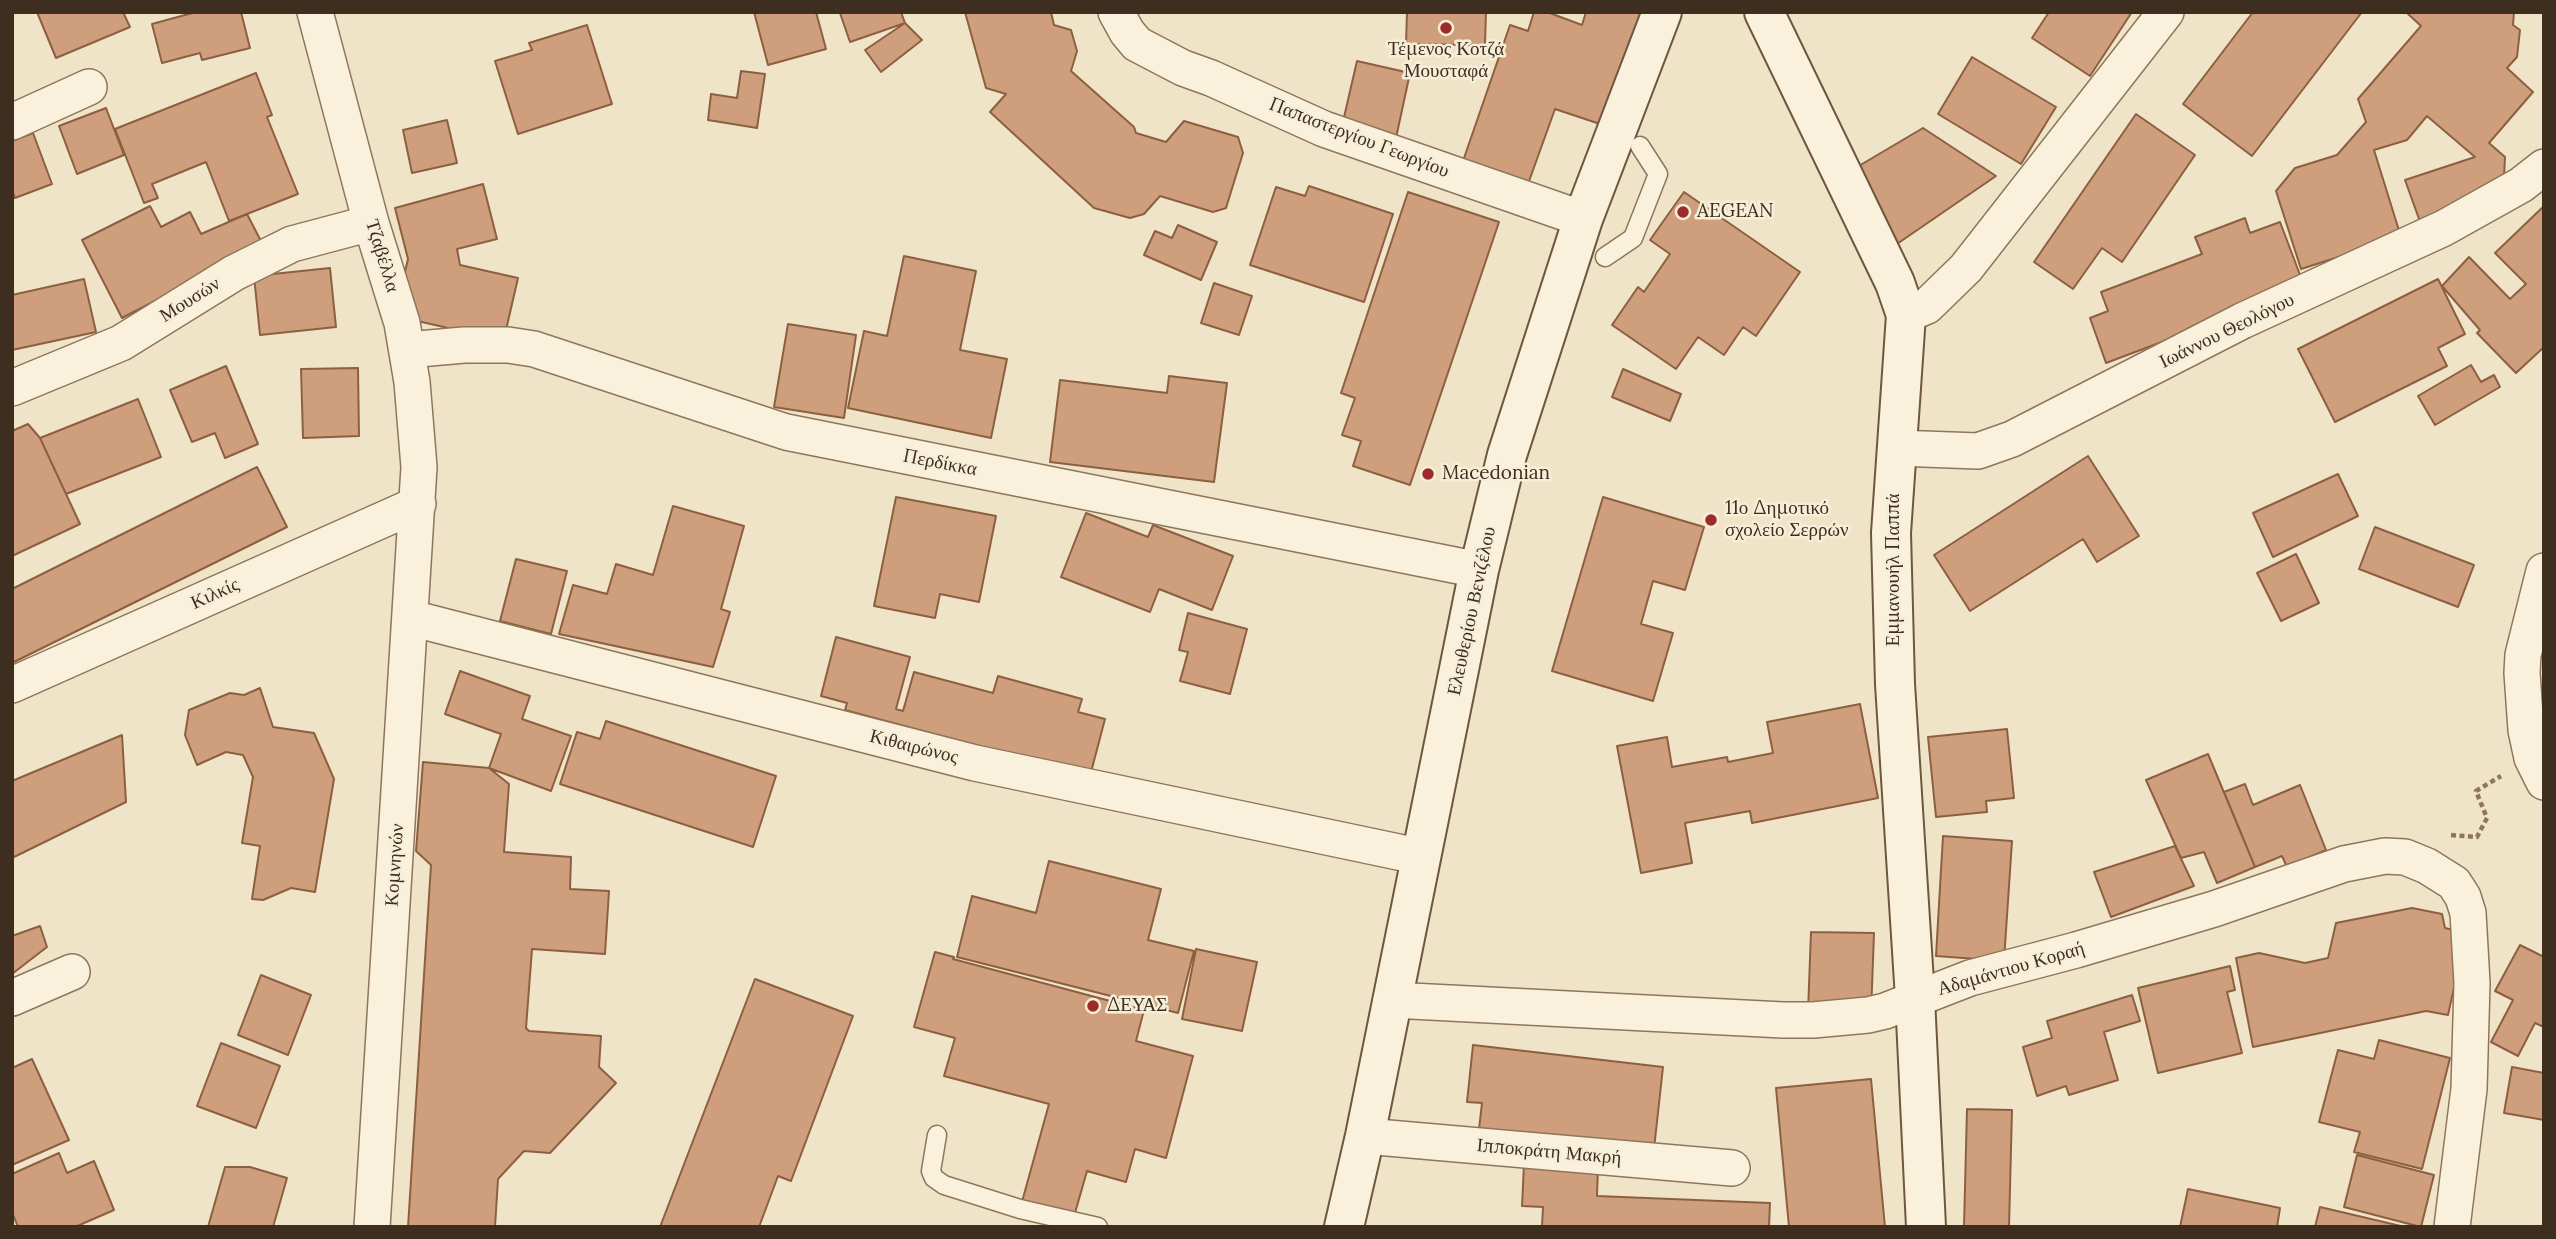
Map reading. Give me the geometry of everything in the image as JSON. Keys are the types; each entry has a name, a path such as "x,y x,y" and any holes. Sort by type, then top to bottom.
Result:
{"main road":[{"name":"Ελευθερίου Βενιζέλου","path":"1344,1227 1365,1136 1479,570 1507,455 1583,219 1662,12"},
{"path":"1764,12 1895,283 1906,315"},
{"name":"Εμμανουήλ Παππά","path":"1906,315 1891,533 1895,684 1926,1227"}],"street":[{"name":"Τζαβέλλα","path":"315,12 371,223 395,296 407,350 417,424 418,504"},
{"name":"Παπαστεργίου Γεωργίου","path":"1116,12 1137,44 1183,68 1324,129 1583,219"},
{"path":"1906,315 1927,306 1966,268 2166,12"},
{"path":"12,122 89,87"},
{"name":"Ιωάννου Θεολόγου","path":"1896,448 1978,451 2012,439 2242,321 2444,228 2521,185 2544,166"},
{"name":"Μουσών","path":"12,388 121,343 234,273 292,244 371,223"},
{"name":"Περδίκκα","path":"407,350 464,345 508,345 534,349 786,432 1479,570"},
{"name":"Κομνηνών","path":"372,1227 418,504"},
{"name":"Κιλκίς","path":"12,685 418,504"},
{"path":"2538,770 2523,707 2533,658 2544,571"},
{"name":"Κιθαιρώνος","path":"411,618 975,763 1422,857"},
{"name":"Αδαμάντιου Κοραή","path":"1391,1000 1813,1020 1868,1015 1970,978 2214,909 2359,860 2385,856 2405,857 2449,879 2460,890 2467,904 2472,983 2468,1108 2452,1227"},
{"path":"12,998 72,972"},
{"name":"Ιπποκράτη Μακρή","path":"1365,1136 1732,1168"}],"lane":[{"path":"1605,257 1633,238 1658,174 1640,146"},
{"path":"937,1135 931,1171 934,1178 944,1185 1020,1209 1098,1227"}],"path":[{"path":"2439,833 2477,837 2487,818 2476,791 2538,770"}],"building":[{"path":"37,12 123,12 130,27 56,58"},
{"path":"196,12 241,12 250,48 202,60 200,53 162,63 152,24"},
{"path":"754,12 816,12 826,49 768,65"},
{"path":"901,12 905,23 850,42 840,13"},
{"path":"965,12 1051,12 1054,25 1071,30 1077,51 1071,71 1134,127 1136,133 1166,142 1184,121 1238,137 1243,153 1226,208 1213,212 1160,196 1144,214 1130,218 1094,208 990,112 1006,94 986,88"},
{"name":"Τέμενος Κοτζά Μουσταφά","path":"1407,12 1486,12 1485,45 1406,44"},
{"path":"1534,12 1547,12 1582,25 1586,12 1642,12 1603,125 1555,109 1528,184 1463,161 1510,25 1528,31"},
{"path":"2049,12 2132,12 2090,76 2032,38"},
{"path":"2253,12 2362,12 2252,156 2183,104"},
{"path":"2406,12 2514,12 2513,25 2520,30 2517,57 2507,68 2533,92 2489,143 2505,157 2504,177 2423,230 2405,180 2475,157 2427,116 2407,140 2374,150 2401,237 2301,269 2276,191 2295,168 2337,155 2366,122 2358,99 2421,26"},
{"path":"905,23 922,40 881,72 865,50"},
{"path":"587,25 612,104 518,134 495,61 532,50 529,43"},
{"path":"1972,57 2056,107 2021,164 1938,114"},
{"path":"1357,61 1410,73 1396,138 1342,126"},
{"path":"741,71 765,74 757,128 708,120 711,94 737,98"},
{"path":"256,73 272,115 267,117 298,194 229,221 206,162 152,184 158,198 144,203 115,129"},
{"path":"106,108 124,155 77,174 59,126"},
{"path":"2136,114 2195,155 2122,262 2102,248 2073,289 2034,262"},
{"path":"447,120 457,163 412,173 403,130"},
{"path":"1923,128 1996,176 1894,246 1852,170"},
{"path":"33,133 52,184 15,198 12,191 12,141"},
{"path":"483,184 497,239 457,249 460,265 518,278 506,330 483,336 413,320 403,280 408,259 395,208"},
{"path":"1309,186 1393,214 1364,302 1250,265 1276,187 1305,196"},
{"path":"1408,192 1499,222 1410,485 1353,466 1361,441 1342,435 1355,398 1341,393"},
{"path":"1684,192 1800,272 1756,336 1743,327 1724,355 1698,337 1676,369 1612,325 1638,287 1644,292 1670,254 1650,240"},
{"path":"150,206 161,227 190,212 201,234 247,214 263,245 122,318 82,240"},
{"path":"2544,206 2544,347 2516,373 2477,333 2480,330 2442,286 2469,257 2510,299 2526,284 2495,253"},
{"path":"2245,218 2250,233 2280,222 2305,288 2106,363 2090,318 2108,311 2101,292 2202,254 2195,237"},
{"path":"1178,225 1217,242 1201,280 1144,255 1155,231 1172,238"},
{"path":"904,256 976,271 960,350 1007,359 991,438 848,408 864,331 887,336"},
{"path":"330,268 336,327 260,335 254,276"},
{"path":"84,279 96,332 12,350 12,295"},
{"path":"2438,279 2465,334 2438,348 2447,366 2335,422 2298,349"},
{"path":"1214,283 1252,296 1239,335 1201,323"},
{"path":"788,324 856,335 844,418 774,407"},
{"path":"2471,365 2481,382 2494,375 2500,387 2435,425 2418,396"},
{"path":"226,366 258,444 225,458 215,433 192,442 170,390"},
{"path":"358,368 359,436 303,438 301,369"},
{"path":"1623,369 1681,394 1670,421 1612,397"},
{"path":"1169,376 1227,383 1214,482 1050,462 1060,380 1167,393"},
{"path":"138,399 161,457 66,494 40,438"},
{"path":"28,424 40,438 80,524 12,556 12,431"},
{"path":"2088,456 2139,536 2097,562 2083,539 1970,611 1934,555"},
{"path":"257,467 287,527 12,663 12,589"},
{"path":"2338,474 2358,516 2273,557 2253,513"},
{"path":"896,497 996,516 979,602 940,594 935,618 874,606"},
{"path":"1603,497 1704,527 1685,590 1653,581 1641,624 1673,633 1653,701 1552,671"},
{"path":"673,506 744,526 721,609 730,612 713,667 559,634 573,585 607,594 616,564 653,575"},
{"path":"1086,513 1148,537 1153,525 1233,556 1212,610 1159,589 1150,612 1061,577"},
{"path":"2375,527 2474,565 2458,607 2359,569"},
{"path":"2296,554 2319,603 2281,621 2257,573"},
{"path":"516,559 567,571 551,634 500,621"},
{"path":"1188,613 1247,629 1230,694 1180,681 1188,652 1179,650"},
{"path":"836,637 910,657 896,709 903,711 914,672 993,693 998,676 1082,699 1078,712 1105,719 1090,776 845,710 847,703 821,696"},
{"path":"460,671 530,696 522,719 571,736 551,791 489,768 501,734 445,714"},
{"path":"260,688 273,727 314,733 334,779 315,892 291,888 263,900 252,899 260,846 242,843 253,777 243,755 226,752 197,765 185,735 189,710 230,693 244,695"},
{"path":"1860,704 1878,798 1752,823 1750,811 1685,823 1692,863 1641,873 1617,746 1667,737 1672,767 1727,757 1728,762 1773,753 1767,722"},
{"path":"606,721 776,776 753,847 560,784 577,732 600,739"},
{"path":"2007,729 2014,798 1986,801 1987,812 1936,817 1928,737"},
{"path":"122,735 126,802 12,858 12,781"},
{"path":"2208,754 2255,867 2217,883 2204,852 2181,858 2146,780"},
{"path":"423,762 489,768 509,784 504,852 571,857 570,889 609,891 605,954 532,949 526,1028 529,1031 601,1036 599,1067 616,1083 550,1153 524,1151 498,1179 495,1227 408,1227 431,865 416,851"},
{"path":"2245,784 2253,805 2300,785 2326,850 2287,867 2282,856 2255,867 2224,792"},
{"path":"1943,836 2012,841 2004,961 1936,956"},
{"path":"2175,846 2194,886 2111,917 2094,872"},
{"path":"1049,861 1161,889 1148,940 1194,951 1178,1013 957,957 972,896 1036,913"},
{"path":"2412,908 2442,914 2445,928 2466,933 2448,1015 2426,1011 2253,1047 2236,958 2259,953 2305,963 2328,958 2336,923"},
{"path":"40,926 47,947 12,974 12,936"},
{"path":"1811,932 1874,933 1871,1014 1808,1012"},
{"path":"2520,945 2544,957 2544,1027 2535,1023 2518,1056 2491,1042 2513,1000 2495,991"},
{"path":"1196,949 1257,962 1242,1031 1182,1019"},
{"path":"935,952 1144,1010 1136,1041 1193,1056 1166,1158 1135,1149 1126,1182 1087,1171 1073,1220 1020,1209 1049,1104 944,1076 955,1038 914,1027"},
{"path":"2230,966 2235,990 2227,992 2242,1053 2158,1073 2138,988"},
{"path":"261,975 311,995 288,1055 238,1035"},
{"path":"755,979 853,1016 791,1181 778,1176 759,1227 660,1227"},
{"path":"2132,995 2140,1021 2104,1032 2118,1080 2069,1095 2066,1086 2037,1096 2023,1047 2052,1038 2047,1021"},
{"path":"2379,1040 2450,1058 2422,1169 2354,1152 2360,1132 2319,1122 2338,1050 2374,1059"},
{"path":"221,1043 280,1066 256,1128 197,1106"},
{"path":"1473,1045 1663,1067 1654,1149 1479,1129 1482,1103 1467,1102"},
{"path":"32,1059 69,1140 12,1165 12,1068"},
{"path":"2512,1067 2544,1073 2544,1120 2504,1113"},
{"path":"1871,1079 1885,1227 1789,1227 1776,1088"},
{"path":"1967,1109 2012,1110 2009,1227 1964,1227"},
{"path":"59,1153 67,1173 94,1161 114,1210 75,1227 18,1227 12,1212 12,1174"},
{"path":"2357,1155 2434,1175 2421,1227 2344,1207"},
{"path":"1524,1164 1598,1167 1597,1196 1770,1203 1769,1227 1542,1227 1543,1207 1522,1206"},
{"path":"225,1167 250,1167 287,1178 273,1227 208,1227"},
{"path":"2188,1189 2280,1208 2277,1227 2180,1227"},
{"path":"2320,1207 2405,1227 2315,1227"}],"place":[{"name":"Τέμενος Κοτζά Μουσταφά","path":"1446,28"},
{"name":"AEGEAN","path":"1683,212"},
{"name":"Macedonian","path":"1428,474"},
{"name":"11ο Δημοτικό σχολείο Σερρών","path":"1711,520"},
{"name":"ΔΕΥΑΣ","path":"1093,1006"}]}
